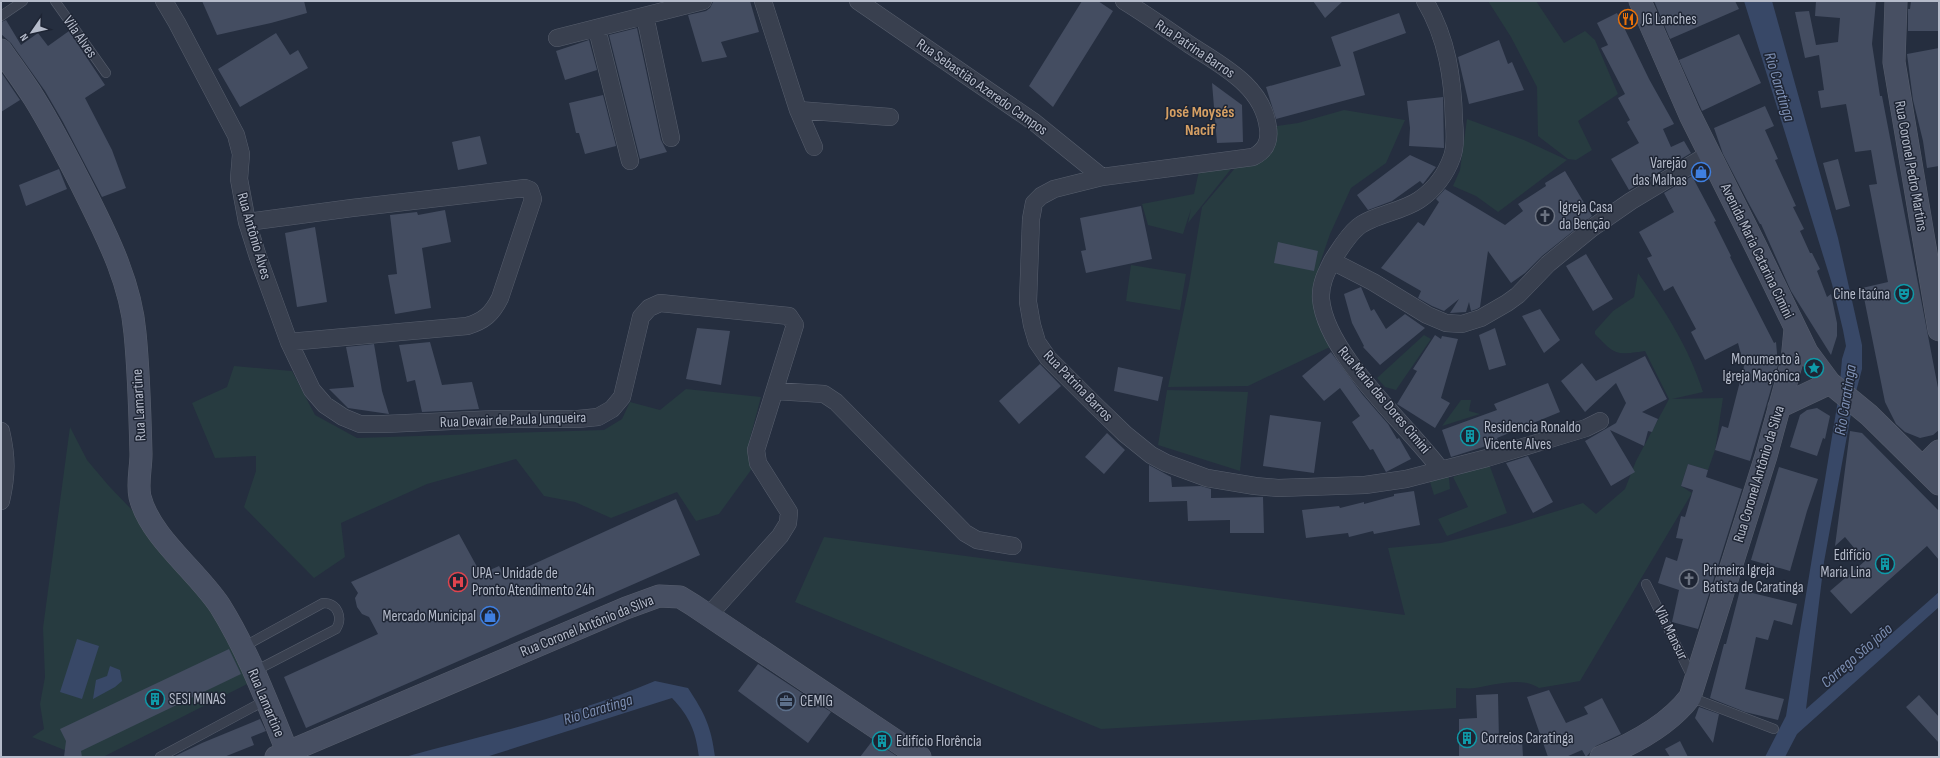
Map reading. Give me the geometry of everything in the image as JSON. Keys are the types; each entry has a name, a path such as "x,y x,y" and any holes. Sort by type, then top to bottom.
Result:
{"main road":[{"path":"1626,1 1670,73"},
{"name":"Avenida Maria Catarina Cimini","path":"1640,1 1670,73 1708,154 1757,249 1807,352 1834,386 1869,415 1939,484"},
{"name":"Rua Coronel Pedro Martins","path":"1896,1 1894,62 1939,330"},
{"name":"Rua Lamartine","path":"1,50 35,99 69,160 101,223 124,280 133,311 136,335 141,455 139,495 147,516 159,533 196,575 219,605 243,647 266,700 284,755"},
{"name":"Rua Coronel Antônio da Silva","path":"1600,757 1619,749 1670,719 1692,690 1766,456 1792,360 1795,329"},
{"path":"1779,407 1834,386"},
{"path":"1923,467 1939,451"},
{"name":"Rua Coronel Antônio da Silva","path":"284,755 619,611 659,596 680,597 920,757"}],"street":[{"name":"Rua Antônio Alves","path":"164,1 177,22 236,134 241,154 239,179 247,222 289,342"},
{"path":"557,38 704,1"},
{"path":"763,1 798,110 814,147"},
{"name":"Rua Sebastião Azeredo Campos","path":"858,1 1034,122 1102,177"},
{"name":"Rua Patrina Barros","path":"1124,1 1230,70 1250,89 1261,104 1267,120 1269,135 1262,152 1253,157 1102,177 1054,189 1040,196 1034,203 1031,220 1028,302 1032,326 1037,342 1048,358 1126,434 1151,455 1166,463 1207,478 1255,486 1278,488 1365,485 1406,479 1441,470"},
{"name":"Rua Maria das Dores Cimini","path":"1425,1 1439,32 1450,66 1454,93 1455,138 1452,156 1443,177 1419,200 1401,209 1358,226 1348,237 1332,261 1324,278 1321,298 1326,321 1340,349 1367,383 1424,447 1441,470"},
{"path":"645,16 671,138"},
{"path":"597,29 630,161"},
{"path":"798,110 890,117"},
{"path":"1332,261 1373,282 1427,315 1446,323 1462,324 1481,318 1507,303 1518,295 1548,264 1592,228 1631,201 1708,154"},
{"path":"247,222 525,188 530,190 532,194 533,200 500,298 494,310 487,318 478,323 467,326 289,342"},
{"name":"Rua Devair de Paula Junqueira","path":"289,342 312,390 325,405 344,417 360,424 497,419 578,419 598,417 612,409 622,397 641,316 649,308 660,303 789,316 795,325 756,450 758,463 789,512 788,523 780,536 710,616"},
{"path":"775,392 824,394 836,402 965,533 976,540 1013,546"},
{"path":"1441,470 1510,452 1586,428 1600,421"},
{"path":"1,430 6,452 5,483 1,502"}],"lane":[{"path":"1,16 22,1"},
{"name":"Vila Alves","path":"55,1 106,72"},
{"name":"Vila Mansur","path":"1646,584 1692,690"},
{"path":"243,647 323,603 329,603 334,606 340,616 340,621 336,629 253,672"},
{"path":"1692,690 1774,729"},
{"path":"160,757 266,700"}],"green space":[{"path":"1488,1 1536,1 1564,43 1585,31 1595,40 1618,94 1578,121 1592,150 1576,160 1568,159 1538,136 1537,87 1511,37"},
{"path":"1344,110 1405,120 1386,163 1351,188 1330,234 1319,266 1313,301 1330,347 1248,386 1168,387 1189,285 1202,207 1270,127 1298,123"},
{"path":"1467,119 1524,140 1567,160 1498,212 1476,196 1453,186 1460,170"},
{"path":"1235,164 1188,223 1191,209 1183,234 1148,225 1142,204 1194,194 1199,171"},
{"path":"1131,265 1186,274 1180,310 1126,301"},
{"path":"1638,273 1658,301 1675,330 1691,360 1703,392 1672,399 1723,398 1715,450 1708,470 1688,464 1681,486 1692,493 1580,681 1539,688 1532,684 1508,682 1473,688 1456,688 1456,708 1101,729 795,602 824,537 1405,615 1388,548 1441,543 1509,526 1583,503 1596,514 1625,489 1636,461 1669,399 1645,351 1622,353 1612,350 1595,334 1595,331 1613,311 1634,297"},
{"path":"1424,335 1431,339 1396,390 1385,387 1377,378"},
{"path":"234,366 292,371 315,415 357,438 604,430 622,419 630,402 660,410 686,389 761,397 749,442 751,470 719,514 696,521 677,492 611,518 575,502 544,496 516,459 427,484 341,523 345,557 314,578 244,507 256,471 256,456 215,458 192,403 227,387"},
{"path":"1167,390 1248,392 1240,471 1158,445"},
{"path":"1461,400 1471,400 1469,411 1480,414 1442,426"},
{"path":"70,427 87,460 108,485 175,555 259,678 103,757 82,757 32,737 44,729 40,704 45,677 43,628"},
{"path":"1489,464 1507,513 1447,536 1438,519 1468,507 1453,477"},
{"path":"1448,468 1450,489 1434,495 1427,472"}],"water":[{"name":"Rio Caratinga","path":"1744,1 1772,1 1838,238 1862,345 1862,369 1853,403 1824,562 1806,709 1939,592 1939,607 1797,734 1785,757 1765,757 1786,716 1839,394 1842,359 1846,346 1832,284"},
{"path":"77,639 99,646 82,699 60,692"},
{"path":"110,666 120,670 122,681 115,687 93,699 96,680 107,676"},
{"name":"Rio Caratinga","path":"655,681 688,688 699,705 709,728 715,757 699,757 694,732 688,718 672,698 486,757 405,757 563,714"}],"building":[{"path":"202,1 304,1 307,13 217,35"},
{"path":"750,1 759,32 721,42 727,57 702,62 688,15 706,11 710,8 713,2"},
{"path":"1082,1 1098,1 1113,11 1053,107 1029,86"},
{"path":"1313,1 1343,1 1325,18"},
{"path":"1654,1 1735,1 1739,9 1670,39"},
{"path":"1816,1 1876,1 1872,44 1880,96 1882,96 1939,393 1939,430 1933,435 1920,438 1905,432 1896,424 1885,402 1862,288 1888,282 1869,185 1877,184 1871,150 1855,152 1846,104 1821,108 1818,91 1824,90 1819,55 1805,58 1795,12 1809,11 1816,45 1838,42 1840,18 1815,16"},
{"path":"1911,1 1938,1 1938,31 1908,31 1908,9 1910,9"},
{"path":"1399,13 1406,33 1353,52 1365,95 1276,119 1266,87 1341,66 1331,37"},
{"path":"1617,13 1649,79 1674,124 1663,129 1671,147 1684,141 1691,153 1629,190 1611,159 1639,143 1627,122 1630,120 1618,98 1625,94 1601,48 1608,45 1597,23"},
{"path":"6,20 21,45 38,33 48,46 69,31 105,85 85,98 112,150 126,188 102,197 45,91 11,43 1,34 1,22"},
{"path":"637,28 661,140 667,152 640,159 609,35"},
{"path":"276,33 290,55 298,50 308,68 240,107 218,69"},
{"path":"1739,34 1761,83 1702,111 1679,60"},
{"path":"589,40 597,70 565,80 556,51"},
{"path":"1499,40 1508,64 1512,62 1524,90 1469,104 1458,57"},
{"path":"1939,48 1939,166 1927,168 1923,141 1913,100 1907,54"},
{"path":"1,72 20,100 1,112"},
{"path":"1212,83 1242,105 1243,142 1217,143"},
{"path":"603,95 616,146 585,154 579,133 576,133 569,103"},
{"path":"1443,97 1444,148 1409,146 1410,128 1407,101"},
{"path":"1765,106 1774,126 1765,130 1778,159 1775,160 1796,206 1793,207 1804,229 1800,231 1810,253 1812,253 1820,269 1817,271 1827,297 1831,294 1837,323 1837,336 1831,355 1791,291 1761,224 1723,154 1714,128"},
{"path":"480,136 487,164 458,170 452,142"},
{"path":"1410,155 1436,167 1423,184 1420,181 1392,201 1368,210 1357,195"},
{"path":"1838,159 1850,206 1836,210 1823,163"},
{"path":"59,169 67,189 26,206 19,185"},
{"path":"1565,171 1592,216 1542,256 1525,273 1511,283 1488,251 1480,307 1477,309 1471,311 1469,302 1466,312 1450,313 1459,299 1444,311 1432,306 1418,298 1421,291 1381,268 1418,222 1424,226 1439,202 1436,199 1445,189 1505,225 1523,211 1518,204 1546,186 1545,183"},
{"path":"1692,176 1716,221 1714,222 1731,256 1730,257 1774,343 1776,342 1778,365 1750,461 1715,450 1722,426 1728,428 1744,366 1738,343 1705,360 1691,332 1696,329 1673,286 1664,291 1647,258 1652,256 1639,232 1674,212 1664,193"},
{"path":"1141,206 1152,259 1086,273 1081,251 1086,250 1080,218"},
{"path":"445,210 451,242 422,248 431,308 395,314 388,275 397,274 390,215 417,212 418,215"},
{"path":"315,227 327,302 297,307 285,233"},
{"path":"1278,242 1318,251 1314,271 1274,263"},
{"path":"1586,254 1613,299 1593,311 1566,266"},
{"path":"1361,287 1371,311 1374,309 1386,329 1405,314 1425,328 1380,365 1363,347 1364,346 1352,323 1344,294"},
{"path":"1540,309 1560,340 1544,353 1522,316"},
{"path":"697,328 730,331 721,385 686,379"},
{"path":"1495,328 1506,365 1489,370 1479,335"},
{"path":"1435,335 1441,339 1442,336 1458,339 1441,398 1450,403 1435,428 1397,404 1417,371 1413,369"},
{"path":"430,342 442,385 472,382 479,409 422,412 415,380 407,382 399,345"},
{"path":"374,344 382,391 389,414 348,408 329,389 354,387 346,347"},
{"path":"1331,352 1362,394 1388,424 1397,439 1399,438 1411,459 1386,472 1373,449 1370,450 1352,422 1360,416 1340,388 1324,401 1302,376"},
{"path":"1645,356 1667,399 1642,412 1658,419 1652,432 1648,431 1644,446 1610,430 1635,472 1611,486 1585,441 1616,423 1626,403 1616,383 1585,412 1561,381 1582,363 1596,381"},
{"path":"1040,364 1061,386 1019,424 999,401"},
{"path":"1118,367 1163,377 1158,401 1114,391"},
{"path":"1548,383 1560,412 1497,438 1499,442 1451,457 1442,430 1497,410 1494,404"},
{"path":"1817,408 1830,416 1825,439 1823,438 1817,456 1790,447 1800,415 1807,410"},
{"path":"1270,415 1321,422 1314,473 1263,466"},
{"path":"1850,431 1862,433 1939,511 1939,560 1927,546 1851,614 1830,591 1865,561 1845,537 1835,546"},
{"path":"1107,433 1125,450 1104,474 1085,457"},
{"path":"1528,456 1553,502 1533,513 1506,463"},
{"path":"1688,464 1708,470 1706,477 1742,489 1698,629 1672,622 1679,590 1658,583 1666,557 1677,561 1683,539 1676,538 1681,516 1685,517 1693,490 1681,486"},
{"path":"1149,465 1171,477 1172,487 1201,486 1211,489 1211,498 1263,497 1264,533 1230,533 1230,520 1188,521 1187,501 1149,502"},
{"path":"1779,467 1818,479 1807,511 1790,571 1751,560"},
{"path":"1414,491 1420,525 1374,534 1373,531 1349,537 1348,533 1306,538 1302,510 1339,506 1340,508 1364,502 1364,504 1394,496 1394,494"},
{"name":"Mercado Municipal","path":"676,499 700,555 306,728 284,677 378,634 369,617 362,614 357,607 355,598 358,593 351,582 459,534 481,574 499,566 505,577"},
{"path":"1740,590 1797,604 1792,625 1774,620 1768,640 1756,637 1745,689 1784,699 1778,720 1745,712 1710,698"},
{"name":"SESI MINAS","path":"229,649 241,674 81,751 82,757 64,757 66,741 60,729"},
{"name":"CEMIG","path":"758,664 831,712 808,743 738,691"},
{"path":"1549,690 1566,723 1588,714 1584,707 1602,698 1621,734 1596,746 1586,757 1582,750 1566,757 1548,757 1527,697"},
{"path":"1498,694 1499,741 1522,739 1523,757 1459,757 1459,719 1477,718 1476,695"},
{"path":"1919,695 1939,717 1939,743 1906,707"},
{"path":"1699,707 1719,714 1713,743 1695,718"},
{"path":"260,719 266,731 251,737 254,745 224,757 173,757 202,743"},
{"path":"873,740 898,757 860,757"},
{"path":"1680,741 1688,757 1670,757 1665,749"}],"place":[{"name":"JG Lanches","path":"1628,19"},
{"name":"Varejão das Malhas","path":"1701,172"},
{"name":"Igreja Casa da Benção","path":"1545,216"},
{"name":"Cine Itaúna","path":"1904,294"},
{"name":"Monumento à Igreja Maçônica","path":"1814,368"},
{"name":"Residencia Ronaldo Vicente Alves","path":"1470,436"},
{"name":"Edifício Maria Lina","path":"1885,564"},
{"name":"Primeira Igreja Batista de Caratinga","path":"1689,579"},
{"name":"UPA - Unidade de Pronto Atendimento 24h","path":"458,582"},
{"name":"Mercado Municipal","path":"490,616"},
{"name":"SESI MINAS","path":"155,699"},
{"name":"CEMIG","path":"786,701"},
{"name":"Correios Caratinga","path":"1467,738"},
{"name":"Edifício Florência","path":"882,741"}],"district":[{"name":"José Moysés Nacif","path":"1200,121"}],"water label":[{"name":"Córrego São joão","path":"1857,656"}]}
